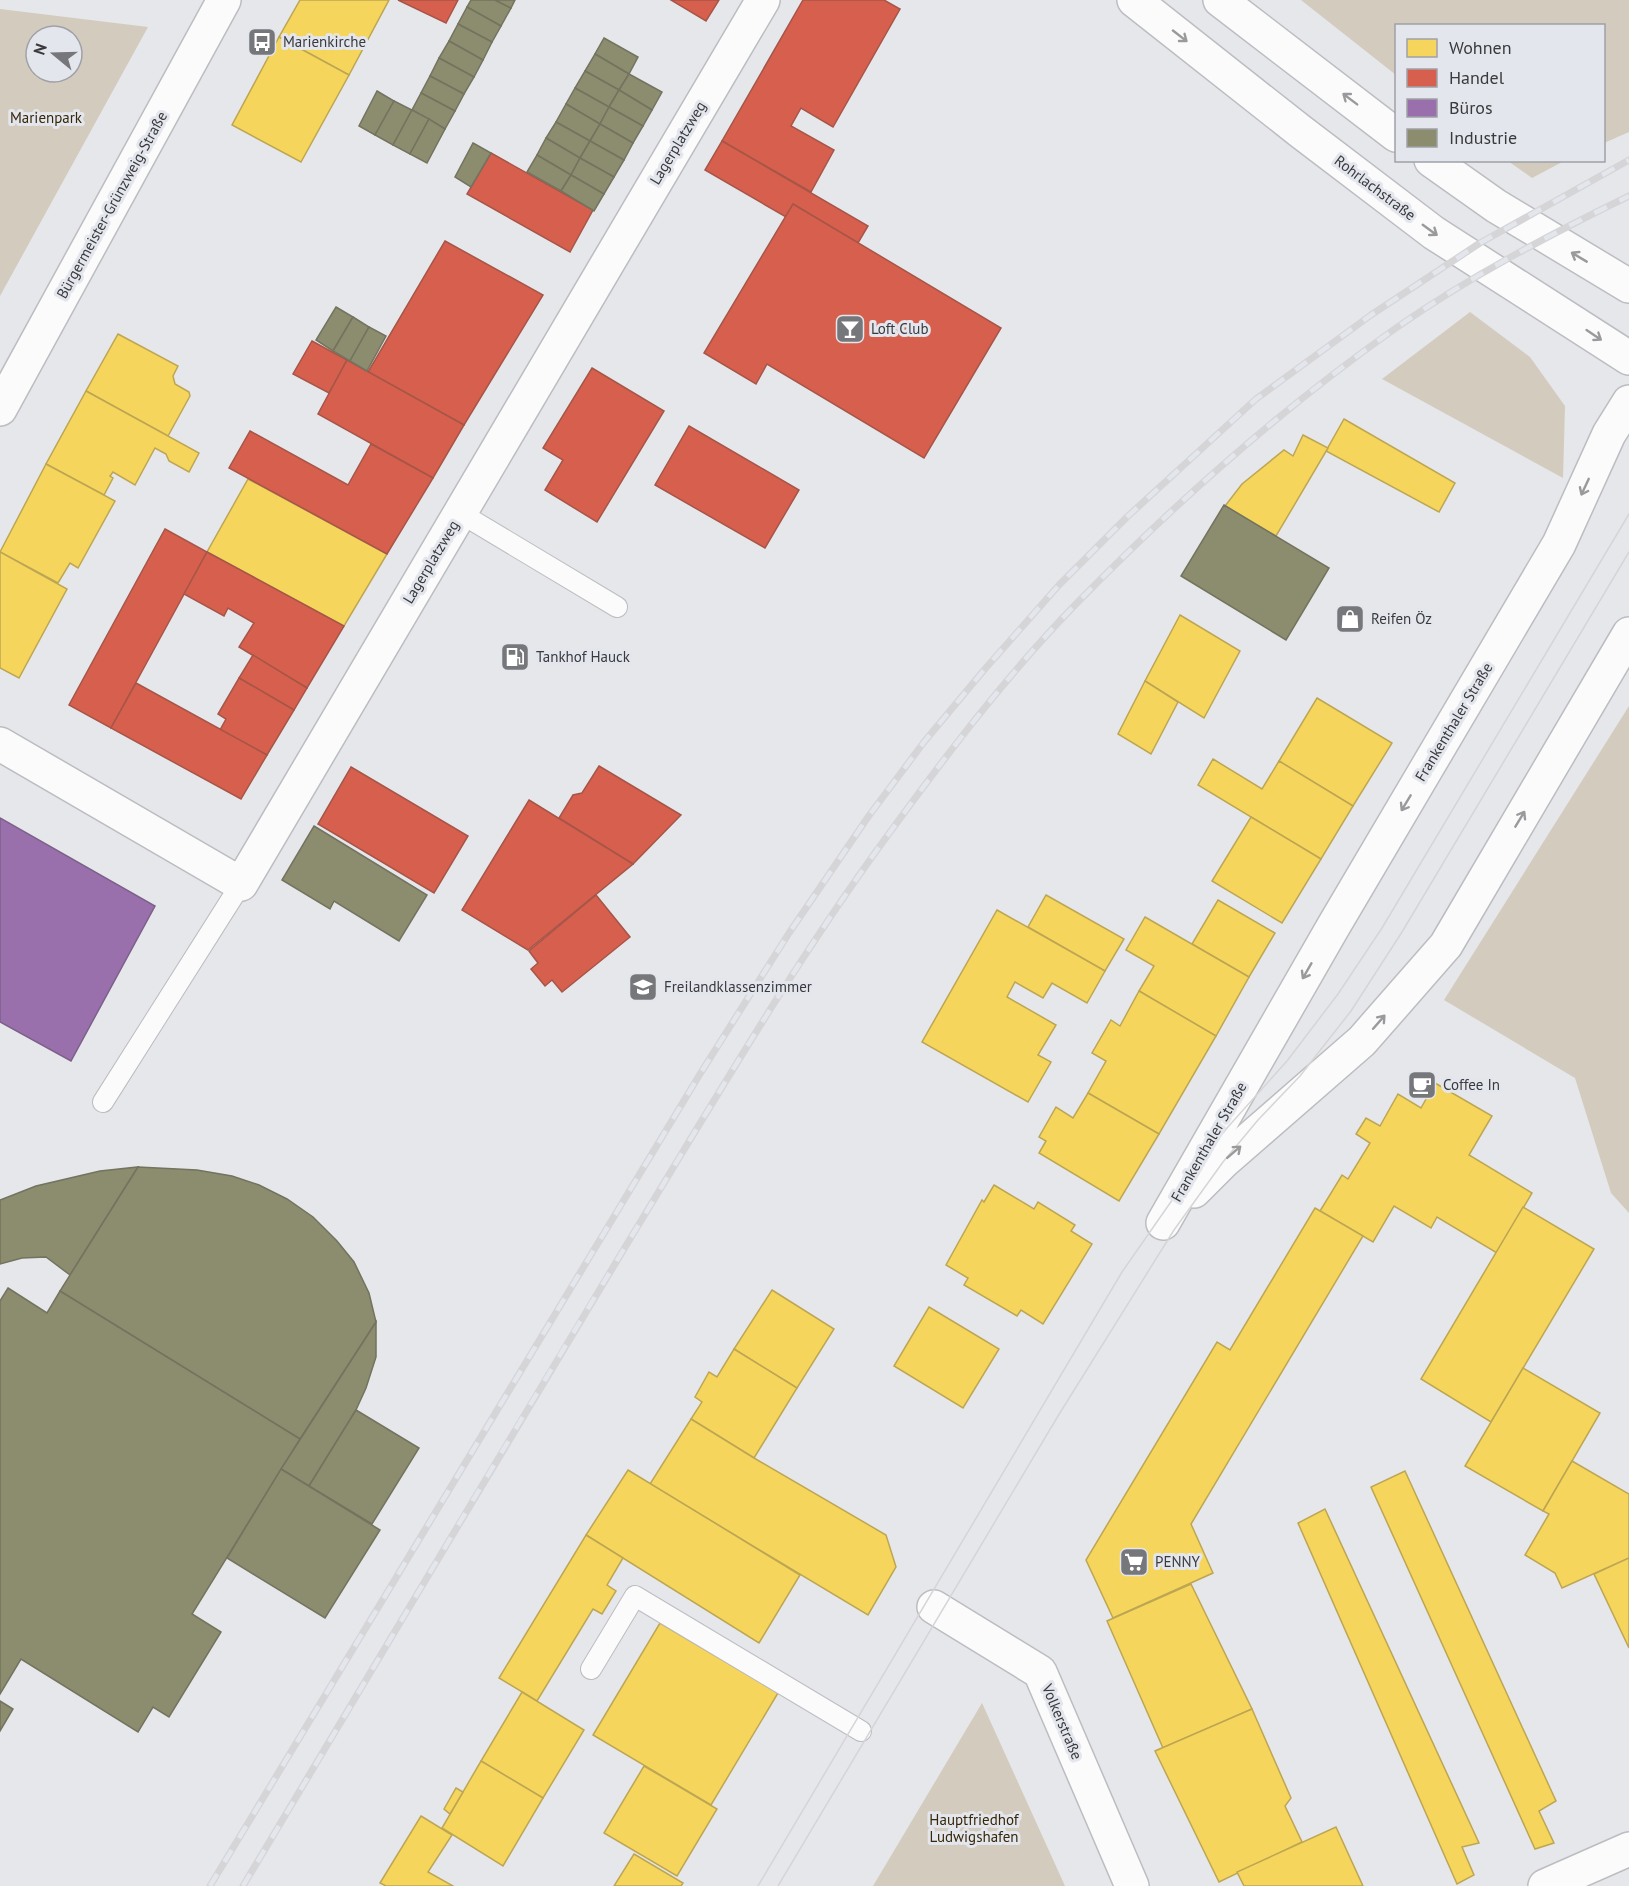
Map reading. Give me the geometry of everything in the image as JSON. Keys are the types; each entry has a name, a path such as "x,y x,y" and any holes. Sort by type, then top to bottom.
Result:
{"street":[{"name":"Bürgermeister-Grünzweig-Straße","path":"0,409 224,0"},
{"name":"Lagerplatzweg","path":"241,884 763,0"},
{"name":"Rohrlachstraße","path":"1134,0 1290,124 1434,233 1629,358"},
{"path":"1220,0 1395,134"},
{"path":"1434,162 1496,206 1629,286"},
{"name":"Frankenthaler Straße","path":"1629,402 1609,434 1559,544 1339,917 1163,1222 1223,1162 1362,1041 1446,945 1629,634"},
{"path":"0,744 241,884"},
{"name":"Volkerstraße","path":"934,1607 1040,1672 1132,1886"},
{"path":"1545,1886 1629,1849"}],"lane":[{"path":"460,513 617,607"},
{"path":"103,1102 241,884"},
{"path":"591,1668 634,1596 861,1731"}],"green space":[{"path":"1301,0 1629,0 1629,132 1605,143 1605,24 1395,24 1395,74"},
{"name":"Marienpark","path":"0,9 148,27 0,296"},
{"path":"1509,162 1562,162 1532,178"},
{"path":"1470,312 1530,357 1565,406 1563,478 1382,379"},
{"path":"1629,706 1629,1213 1611,1193 1575,1078 1444,1000"},
{"name":"Hauptfriedhof Ludwigshafen","path":"982,1703 1065,1886 873,1886"}],"building: Wohnen":[{"path":"300,0 389,0 349,75 279,37"},
{"path":"279,37 349,75 301,162 232,125"},
{"path":"118,334 178,366 173,376 175,384 189,392 190,396 168,436 86,391"},
{"path":"86,391 199,453 189,472 169,461 166,454 155,448 135,485 113,472 110,476 113,478 104,495 46,464"},
{"path":"1344,419 1455,483 1439,512 1326,451"},
{"path":"1303,435 1328,448 1276,536 1225,506 1242,484 1284,450 1293,456"},
{"path":"46,464 115,501 78,568 70,563 58,583 0,552"},
{"path":"248,479 387,554 344,626 207,552"},
{"path":"0,552 67,589 19,678 0,668"},
{"path":"1180,615 1240,651 1204,718 1145,681"},
{"path":"1145,681 1178,702 1151,754 1118,734"},
{"path":"1317,698 1392,743 1353,806 1279,761"},
{"path":"1213,759 1262,789 1279,761 1353,806 1321,859 1198,785"},
{"path":"1251,817 1321,859 1282,923 1212,881"},
{"path":"1046,895 1124,939 1105,971 1028,927"},
{"path":"1218,900 1275,933 1249,977 1192,944"},
{"path":"997,910 1105,971 1087,1003 1052,983 1043,998 1015,982 1007,997 1056,1025 1038,1055 1051,1062 1028,1102 922,1042"},
{"path":"1145,917 1249,977 1216,1036 1139,991 1154,966 1126,950"},
{"path":"1139,991 1216,1036 1159,1134 1088,1093 1106,1061 1092,1053 1111,1020 1120,1026"},
{"path":"1435,1083 1492,1116 1469,1155 1532,1193 1497,1253 1437,1217 1431,1228 1394,1206 1373,1242 1320,1211 1342,1175 1348,1179 1370,1143 1356,1134 1366,1118 1380,1126 1398,1094 1421,1108"},
{"path":"1088,1093 1159,1134 1119,1201 1039,1153 1046,1141 1039,1137 1056,1107 1073,1118"},
{"path":"994,1185 1034,1209 1038,1202 1075,1225 1071,1231 1092,1244 1043,1324 1021,1310 1017,1316 964,1285 968,1278 946,1265 982,1200 984,1202"},
{"path":"1523,1207 1594,1249 1491,1422 1421,1379"},
{"path":"1315,1208 1363,1236 1191,1524 1213,1573 1113,1618 1086,1560 1217,1342 1230,1350"},
{"path":"772,1290 834,1329 797,1388 734,1349"},
{"path":"929,1307 999,1349 963,1408 894,1366"},
{"path":"734,1349 797,1388 754,1458 691,1419 702,1402 695,1397 709,1372 717,1377"},
{"path":"1523,1368 1600,1413 1543,1511 1465,1466"},
{"path":"691,1419 886,1535 896,1567 868,1615 650,1484"},
{"path":"1572,1461 1629,1494 1629,1558 1562,1588 1555,1573 1525,1555 1549,1514 1543,1511"},
{"path":"628,1470 800,1575 759,1643 586,1535"},
{"path":"1405,1471 1556,1801 1539,1811 1554,1843 1535,1849 1371,1487"},
{"path":"1325,1509 1479,1843 1462,1847 1474,1875 1457,1884 1298,1523"},
{"path":"586,1535 623,1558 607,1585 616,1591 602,1614 593,1609 537,1701 499,1678"},
{"path":"1629,1558 1629,1648 1594,1574"},
{"path":"1191,1584 1252,1709 1163,1748 1107,1621"},
{"path":"660,1623 778,1693 711,1805 593,1735"},
{"path":"522,1692 584,1730 543,1798 481,1761"},
{"path":"1252,1709 1291,1798 1285,1806 1302,1842 1219,1882 1155,1751"},
{"path":"481,1761 543,1798 503,1866 442,1828"},
{"path":"644,1766 717,1809 677,1876 604,1833"},
{"path":"456,1788 463,1792 450,1814 444,1809"},
{"path":"421,1816 452,1835 428,1872 453,1886 386,1886 380,1883"},
{"path":"1336,1827 1363,1886 1244,1886 1237,1872"},
{"path":"634,1854 683,1883 681,1886 614,1886"}],"building: Handel":[{"path":"398,0 458,0 446,23"},
{"path":"671,0 719,0 706,21"},
{"path":"803,0 884,0 900,9 833,127 801,108 791,126 834,150 811,192 722,141"},
{"path":"722,141 868,226 858,243 793,204 786,217 705,170"},
{"path":"491,153 593,210 570,252 467,194"},
{"path":"793,204 1001,328 924,458 767,364 756,384 704,353"},
{"path":"445,241 543,295 464,425 368,372"},
{"path":"312,341 347,360 329,393 293,374"},
{"path":"347,360 464,425 433,478 318,414"},
{"path":"592,368 664,411 597,522 545,490 563,460 543,448"},
{"path":"689,426 799,490 765,548 655,485"},
{"path":"250,431 348,485 371,444 433,478 387,554 229,468"},
{"path":"165,529 207,552 111,728 69,705"},
{"path":"207,552 344,626 307,688 239,647 254,623 228,608 224,616 184,594"},
{"path":"253,655 307,688 294,710 239,678"},
{"path":"239,678 294,710 267,755 220,730 226,719 218,714"},
{"path":"136,683 267,755 241,799 111,728"},
{"path":"599,766 681,815 633,864 559,818 573,795 582,793"},
{"path":"351,767 468,836 434,893 318,824"},
{"path":"529,800 633,864 528,950 462,910"},
{"path":"596,895 630,937 562,992 552,980 545,986 531,969 538,963 529,951"}],"building: Büros":[{"path":"0,818 155,906 71,1061 0,1022"}],"building: Industrie":[{"path":"471,0 495,0 511,8 501,26 467,7"},
{"path":"495,0 515,0 511,8"},
{"path":"467,7 501,26 492,42 458,24"},
{"path":"458,24 492,42 483,60 449,41"},
{"path":"604,38 638,57 629,74 595,54"},
{"path":"449,41 483,60 474,77 439,58"},
{"path":"595,54 629,74 619,90 585,71"},
{"path":"439,58 474,77 464,94 430,76"},
{"path":"585,71 619,90 609,107 575,88"},
{"path":"629,74 662,92 652,110 619,90"},
{"path":"430,76 464,94 455,111 421,93"},
{"path":"575,88 609,107 600,124 566,104"},
{"path":"619,90 652,110 643,126 609,107"},
{"path":"377,91 394,101 375,135 359,126"},
{"path":"421,93 455,111 445,129 412,110"},
{"path":"394,101 412,110 393,145 375,135"},
{"path":"566,104 600,124 590,141 556,122"},
{"path":"609,107 643,126 633,143 600,124"},
{"path":"412,110 429,119 410,154 393,145"},
{"path":"429,119 445,129 427,163 410,154"},
{"path":"556,122 590,141 580,158 546,138"},
{"path":"600,124 633,143 624,160 590,141"},
{"path":"546,138 580,158 571,175 537,155"},
{"path":"590,141 624,160 614,177 580,158"},
{"path":"473,143 491,153 471,187 455,177"},
{"path":"537,155 571,175 561,191 527,172"},
{"path":"580,158 614,177 604,194 571,175"},
{"path":"571,175 604,194 594,211 561,191"},
{"path":"336,307 353,317 333,351 316,340"},
{"path":"353,317 369,327 350,361 333,351"},
{"path":"369,327 386,336 367,371 350,361"},
{"path":"1224,505 1329,568 1286,640 1181,576"},
{"path":"314,826 427,895 399,941 334,901 330,909 282,880"},
{"path":"138,1167 70,1275 46,1257 22,1258 0,1264 0,1200 36,1186 100,1171"},
{"path":"138,1167 197,1170 232,1176 259,1185 287,1199 313,1217 354,1262 369,1293 376,1322 300,1439 60,1291"},
{"path":"8,1288 47,1313 60,1291 300,1439 192,1614 221,1632 169,1717 153,1707 138,1732 21,1659 0,1694 0,1301"},
{"path":"376,1322 376,1357 366,1388 356,1410 309,1486 281,1469"},
{"path":"356,1410 419,1448 372,1524 309,1486"},
{"path":"281,1469 380,1530 325,1618 227,1558"},
{"path":"0,1701 13,1709 0,1731"}],"tram line":[{"path":"758,1886 1122,1272 1191,1173 1227,1128 1287,1061 1338,994 1382,928 1629,514"},
{"path":"778,1886 1058,1416 1174,1230 1223,1162 1258,1120 1300,1076 1351,1011 1402,932 1629,552"}],"railway":[{"path":"210,1886 700,1074 789,933 868,817 924,742 1059,585 1127,517 1256,399 1371,315 1480,243 1629,160"},
{"path":"243,1886 584,1315 786,984 885,839 1000,689 1049,632 1112,567 1190,494 1311,391 1396,328 1452,291 1539,241 1629,196"}],"place":[{"name":"Marienkirche","path":"262,42"},
{"name":"Loft Club","path":"850,329"},
{"name":"Reifen Öz","path":"1350,619"},
{"name":"Tankhof Hauck","path":"515,657"},
{"name":"Freilandklassenzimmer","path":"643,987"},
{"name":"Coffee In","path":"1422,1085"},
{"name":"PENNY","path":"1134,1562"}]}
